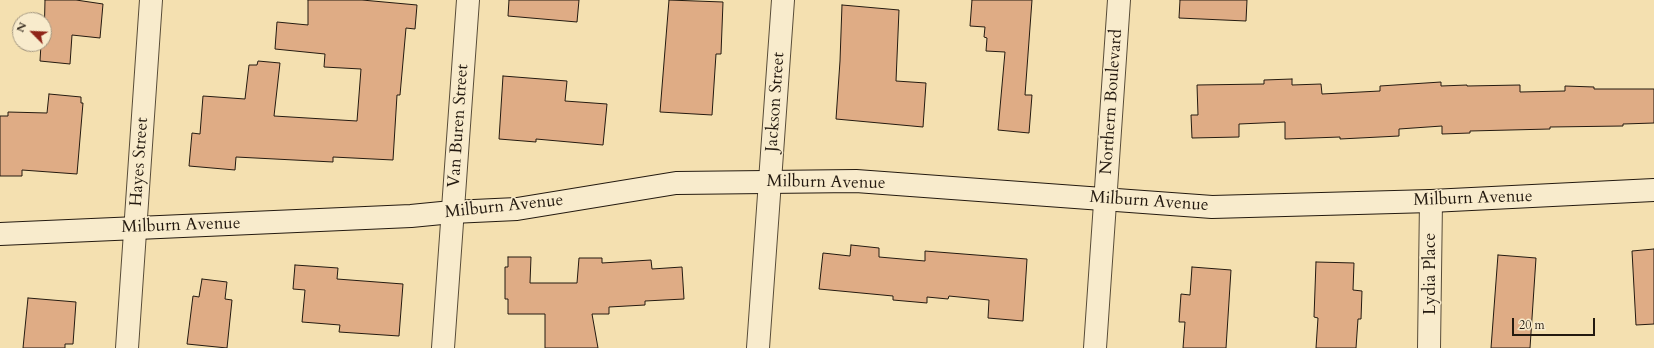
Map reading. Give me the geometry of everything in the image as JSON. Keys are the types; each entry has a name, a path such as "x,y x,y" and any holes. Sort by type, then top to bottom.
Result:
{"main road":[{"name":"Hayes Street","path":"127,348 152,0"},
{"name":"Van Buren Street","path":"443,348 468,0"},
{"name":"Jackson Street","path":"758,348 783,0"},
{"name":"Northern Boulevard","path":"1095,348 1119,0"},
{"name":"Milburn Avenue","path":"0,234 411,216 452,212 517,209 676,183 856,181 1212,207 1431,201 1654,190"},
{"name":"Lydia Place","path":"1429,348 1431,201"}],"building":[{"path":"45,0 76,0 103,4 100,38 72,35 70,64 40,61 41,52 52,52 52,12 45,12"},
{"path":"308,0 362,0 417,5 415,29 406,28 400,95 397,95 393,160 333,157 333,162 236,157 235,170 189,166 192,133 200,134 203,96 245,99 249,65 257,65 258,61 280,63 274,116 357,121 361,69 324,67 325,54 275,49 277,22 308,25"},
{"path":"509,0 579,0 577,22 508,16"},
{"path":"669,0 723,2 721,54 716,54 712,115 660,112"},
{"path":"972,0 1032,0 1025,95 1032,95 1029,133 998,130 1005,52 986,51 987,38 984,37 985,27 970,26"},
{"path":"1180,0 1247,0 1246,21 1179,18"},
{"path":"842,5 899,10 896,81 926,83 923,127 836,119"},
{"path":"503,76 567,81 565,101 607,104 603,145 536,139 536,142 499,139"},
{"path":"1292,79 1292,85 1321,84 1322,94 1380,91 1380,86 1441,82 1441,86 1520,85 1520,92 1565,91 1565,86 1594,87 1594,89 1654,89 1654,123 1623,124 1623,126 1550,127 1550,129 1470,131 1470,133 1442,134 1442,126 1399,129 1399,136 1340,139 1340,137 1285,139 1285,122 1239,124 1239,137 1192,138 1191,115 1198,115 1197,85 1264,84 1264,80"},
{"path":"49,94 81,97 81,103 83,103 77,174 22,170 22,176 0,176 0,116 8,116 8,112 47,113"},
{"path":"851,245 879,248 879,257 925,261 925,251 1027,259 1023,321 988,318 989,300 949,296 948,299 927,297 927,303 893,300 893,296 819,289 823,253 850,256"},
{"path":"1654,249 1654,324 1636,325 1632,251"},
{"path":"1498,255 1536,258 1530,348 1491,348"},
{"path":"508,257 531,257 530,283 577,283 579,258 602,258 602,263 651,260 652,269 682,267 684,299 645,301 645,305 609,307 609,314 592,314 598,348 545,348 545,314 508,314 508,299 505,299 505,267 508,267"},
{"path":"1316,262 1354,263 1353,290 1362,291 1361,319 1358,319 1356,348 1316,348 1318,318 1314,317"},
{"path":"295,265 338,268 337,279 403,284 399,336 339,332 340,325 302,322 305,290 293,289"},
{"path":"1192,267 1231,270 1226,348 1183,348 1185,322 1179,322 1181,294 1190,295"},
{"path":"202,279 227,282 225,299 232,300 227,348 187,344 193,296 199,297"},
{"path":"28,298 76,302 73,344 65,344 65,348 23,348"}]}
